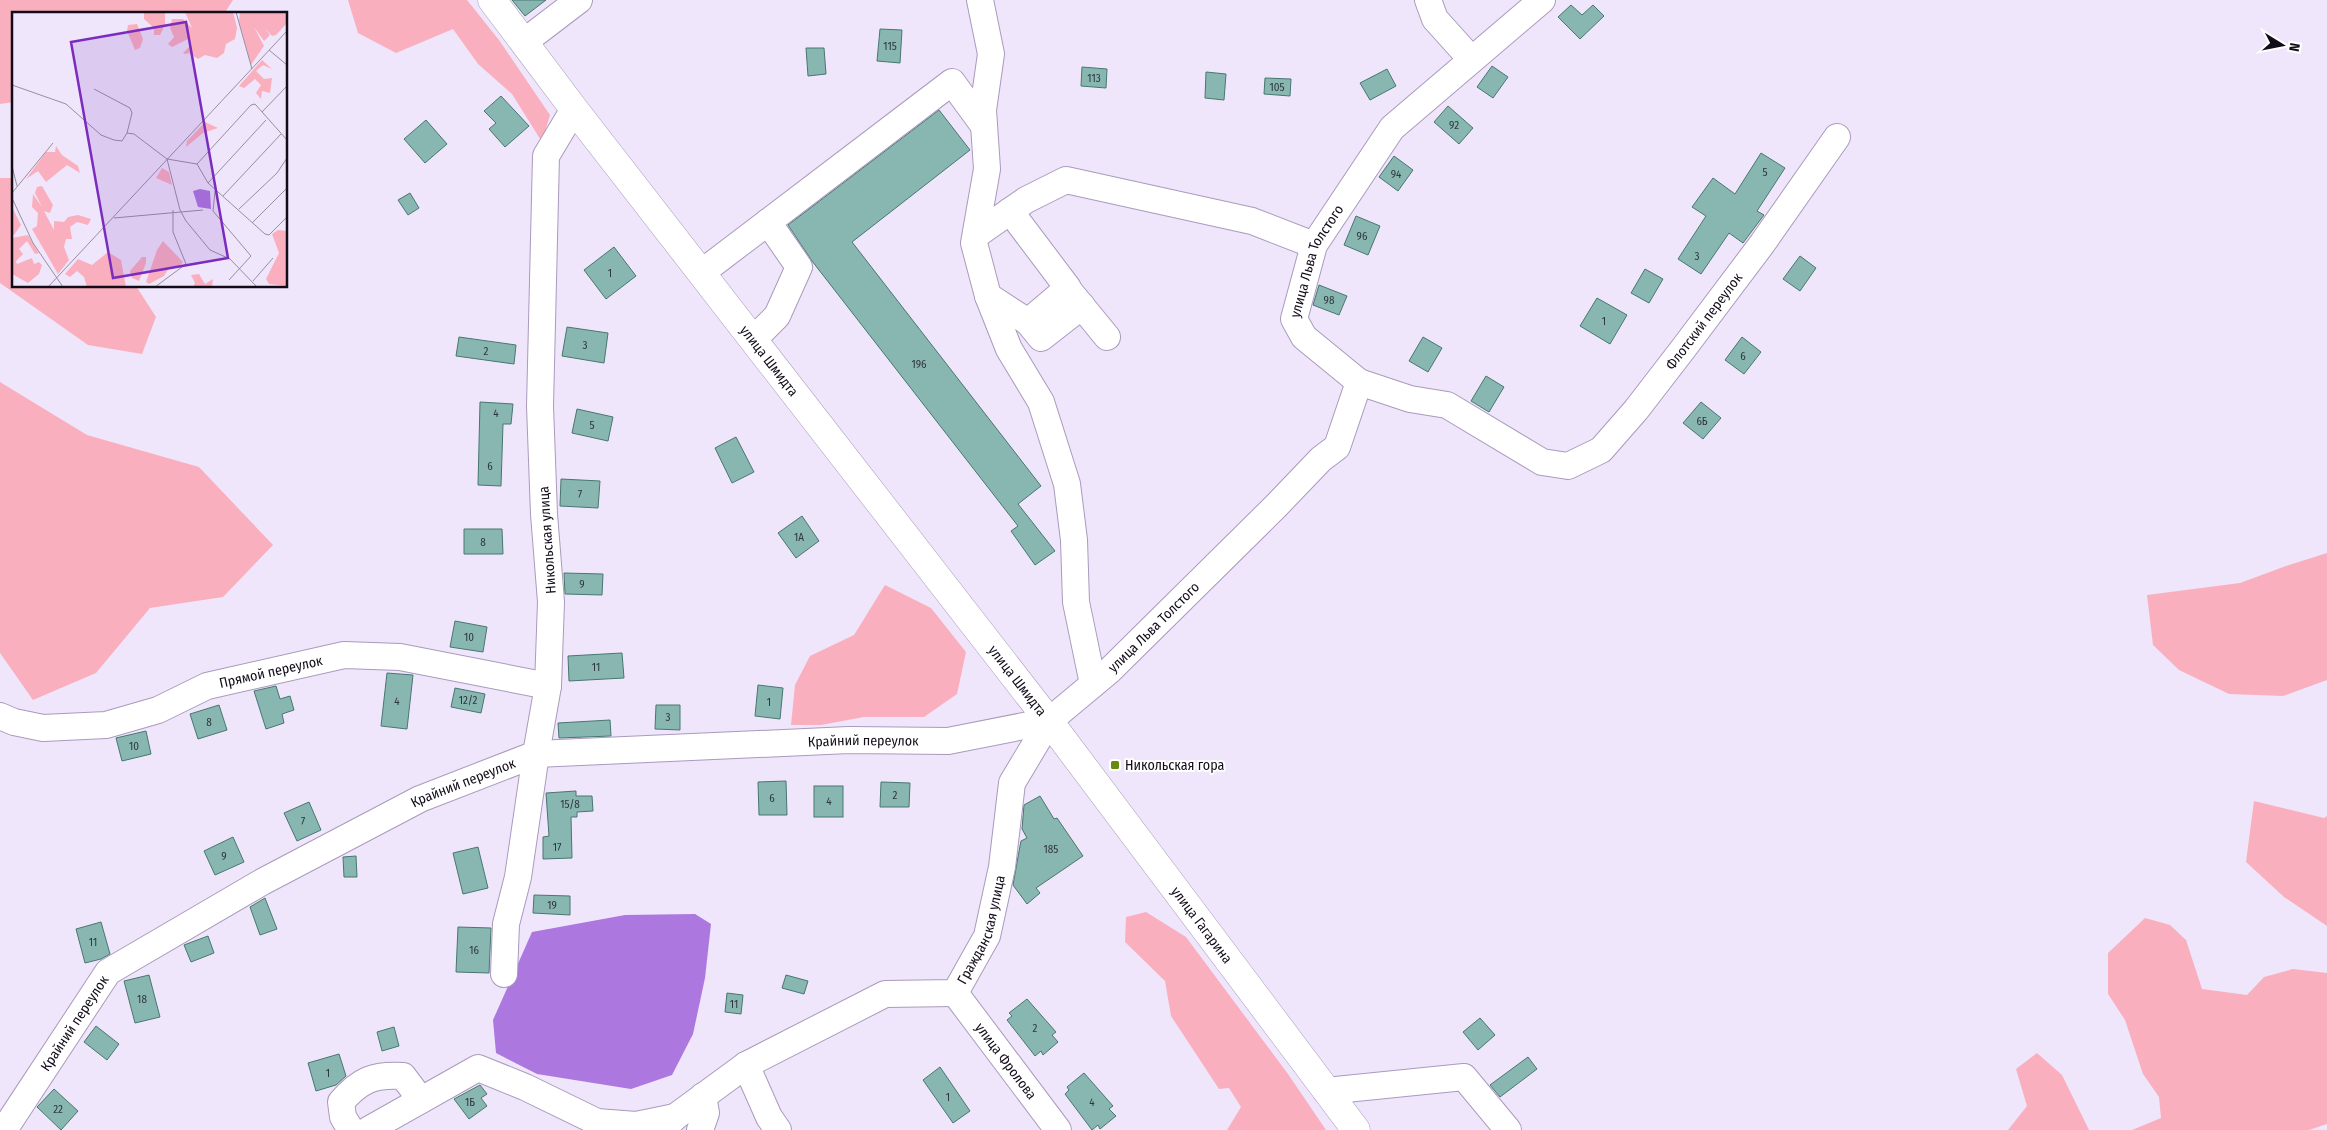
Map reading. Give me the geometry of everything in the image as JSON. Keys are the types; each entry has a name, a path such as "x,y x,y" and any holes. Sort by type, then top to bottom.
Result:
{"main road":[{"name":"улица Шмидта","path":"492,0 752,340 1048,721"},
{"name":"улица Гагарина","path":"1048,721 1356,1130"}],"street":[{"path":"524,42 579,0"},
{"path":"980,0 991,54 983,110 987,169 974,243 988,296 1008,349 1040,402 1067,484 1074,540 1076,602 1093,684"},
{"path":"1428,0 1435,19 1471,59"},
{"name":"улица Льва Толстого","path":"1048,721 1093,684 1276,506 1320,459 1337,446 1359,382 1304,337 1294,319 1314,245 1392,128 1455,75 1471,59 1491,46 1542,0"},
{"path":"701,273 952,82 984,126"},
{"name":"Никольская улица","path":"504,974 506,924 518,877 548,686 551,602 544,514 540,406 546,156 574,109"},
{"name":"Флотский переулок","path":"1359,382 1410,399 1447,405 1542,462 1568,466 1601,450 1636,410 1683,349 1762,244 1837,137"},
{"path":"976,235 1010,211 1066,180 1252,221 1314,245"},
{"path":"1010,211 1107,337"},
{"path":"752,340 777,316 799,267 768,222"},
{"path":"988,296 1035,330"},
{"path":"1030,384 1035,330 1075,297"},
{"name":"Прямой переулок","path":"0,716 14,722 43,728 106,725 158,710 207,686 344,655 400,657 548,686"},
{"name":"Крайний переулок","path":"4,1130 108,972 262,882 411,804 536,754 849,740 948,741 1048,721"},
{"name":"Гражданская улица","path":"668,1123 746,1065 885,994 955,993 987,936 1002,867 1012,783 1048,721"},
{"name":"улица Фролова","path":"955,993 1058,1130"},
{"path":"746,1065 769,1117 778,1130"},
{"path":"368,1130 478,1068 525,1087 597,1122 636,1125 668,1123"},
{"path":"350,1130 343,1117 341,1102 354,1087 382,1074 403,1076 421,1100"},
{"path":"1326,1090 1464,1077 1508,1130"},
{"path":"700,1130 706,1112 703,1096"}],"shaded area":[{"path":"0,0 233,0 225,12 12,12 12,102 0,104"},
{"path":"348,0 467,0 499,40 550,115 542,142 512,94 478,64 453,29 396,53 358,33"},
{"path":"0,178 12,178 12,288 137,288 156,317 142,354 88,345 0,283"},
{"path":"0,382 87,435 199,467 273,545 223,597 150,608 96,673 33,700 0,653"},
{"path":"2327,553 2327,680 2283,696 2229,694 2179,670 2153,645 2147,595 2240,583"},
{"path":"885,585 931,608 966,652 957,694 924,717 864,717 821,725 791,725 795,685 810,656 854,635"},
{"path":"2254,801 2324,818 2327,816 2327,926 2284,897 2246,862"},
{"path":"1146,912 1186,937 1288,1074 1326,1130 1227,1130 1241,1107 1229,1088 1219,1089 1171,1016 1165,981 1125,942 1126,917"},
{"path":"695,914 711,924 705,978 693,1034 672,1075 631,1089 537,1074 496,1053 493,1020 532,932 625,915"},
{"path":"2145,918 2170,925 2186,940 2202,989 2247,995 2264,977 2293,969 2327,973 2327,1124 2309,1130 2132,1130 2161,1118 2159,1097 2143,1074 2125,1020 2108,994 2108,953"},
{"path":"2037,1053 2062,1075 2089,1130 2008,1130 2027,1106 2016,1069"}],"building":[{"path":"512,0 546,0 525,16"},
{"path":"1571,5 1582,15 1593,5 1604,16 1580,39 1558,17"},
{"path":"880,29 902,30 900,63 877,61"},
{"path":"806,48 824,48 826,74 808,76"},
{"path":"1492,66 1508,77 1493,98 1477,87"},
{"path":"1082,67 1107,69 1106,88 1081,86"},
{"path":"1387,69 1396,86 1370,100 1360,83"},
{"path":"1206,72 1226,74 1224,100 1205,98"},
{"path":"1265,78 1291,79 1290,96 1264,94"},
{"path":"501,96 529,126 505,147 489,129 496,123 484,111"},
{"path":"1448,106 1473,128 1459,144 1434,122"},
{"path":"939,110 970,150 852,242 1041,486 1018,504 1055,551 1035,565 1011,531 1018,526 812,261 788,225"},
{"path":"426,120 447,144 425,163 404,139"},
{"path":"1761,153 1785,168 1757,211 1764,215 1743,243 1729,233 1701,274 1678,259 1706,216 1692,207 1713,178 1735,194"},
{"path":"1394,156 1413,170 1398,191 1379,177"},
{"path":"410,193 419,208 408,215 398,200"},
{"path":"1356,216 1380,226 1368,255 1344,245"},
{"path":"614,247 636,276 606,299 584,270"},
{"path":"1800,256 1816,268 1800,291 1783,279"},
{"path":"1645,269 1663,279 1649,303 1631,293"},
{"path":"1319,285 1347,296 1339,315 1313,305"},
{"path":"1597,298 1627,315 1610,344 1580,326"},
{"path":"567,327 608,333 604,363 562,356"},
{"path":"459,337 516,345 514,364 456,356"},
{"path":"1423,337 1442,348 1428,372 1409,361"},
{"path":"1742,337 1761,352 1744,374 1725,360"},
{"path":"1486,376 1504,387 1489,412 1471,401"},
{"path":"480,402 513,404 511,424 503,424 501,486 478,485"},
{"path":"1701,402 1721,418 1703,439 1683,423"},
{"path":"577,409 613,417 608,441 572,433"},
{"path":"736,437 754,472 732,483 715,448"},
{"path":"561,479 600,481 598,508 560,506"},
{"path":"802,516 819,541 796,558 778,533"},
{"path":"464,529 502,529 503,554 464,554"},
{"path":"564,573 603,574 602,595 565,594"},
{"path":"455,621 487,627 483,652 450,647"},
{"path":"622,653 624,678 569,681 568,656"},
{"path":"387,673 413,675 407,729 381,726"},
{"path":"758,685 783,688 780,719 755,716"},
{"path":"276,686 280,699 290,696 294,710 282,714 284,723 266,729 254,691"},
{"path":"455,688 485,694 481,713 451,707"},
{"path":"219,705 227,730 198,739 190,714"},
{"path":"656,705 680,705 680,730 655,729"},
{"path":"610,720 611,736 559,738 558,723"},
{"path":"146,731 151,754 122,761 116,738"},
{"path":"786,781 787,815 759,815 758,782"},
{"path":"881,782 910,783 909,807 880,807"},
{"path":"814,786 843,786 843,817 814,817"},
{"path":"576,791 576,796 592,796 593,811 577,812 577,817 571,817 572,858 543,859 543,837 549,836 546,793"},
{"path":"1040,796 1054,819 1057,818 1083,856 1036,888 1040,893 1027,904 1013,885 1021,841 1027,838 1022,829 1024,805"},
{"path":"309,802 321,830 297,841 284,813"},
{"path":"233,837 244,862 215,875 204,851"},
{"path":"478,847 488,888 463,894 453,853"},
{"path":"356,856 357,877 344,877 343,857"},
{"path":"534,895 570,896 570,915 533,913"},
{"path":"265,898 277,929 260,935 250,907"},
{"path":"101,922 110,954 101,959 85,963 76,929"},
{"path":"458,927 491,928 489,973 456,972"},
{"path":"208,936 214,953 191,962 184,945"},
{"path":"149,975 160,1017 135,1023 124,981"},
{"path":"786,975 808,981 804,994 782,988"},
{"path":"727,993 743,995 741,1014 725,1012"},
{"path":"1027,999 1056,1032 1052,1035 1058,1042 1043,1055 1041,1051 1035,1056 1007,1020 1012,1016 1009,1013"},
{"path":"1480,1018 1495,1035 1478,1050 1463,1032"},
{"path":"96,1026 119,1044 107,1060 84,1042"},
{"path":"394,1027 399,1046 382,1051 377,1032"},
{"path":"339,1054 346,1076 336,1085 316,1091 308,1063"},
{"path":"1528,1057 1537,1069 1500,1097 1490,1085"},
{"path":"940,1067 970,1111 953,1123 923,1080"},
{"path":"1084,1073 1113,1106 1109,1109 1116,1116 1100,1129 1098,1125 1092,1130 1065,1094 1069,1090 1067,1087"},
{"path":"480,1085 487,1094 481,1098 487,1106 469,1119 454,1099"},
{"path":"54,1089 78,1111 61,1130 37,1107"}],"place":[{"name":"Никольская гора","path":"1115,765"}]}
